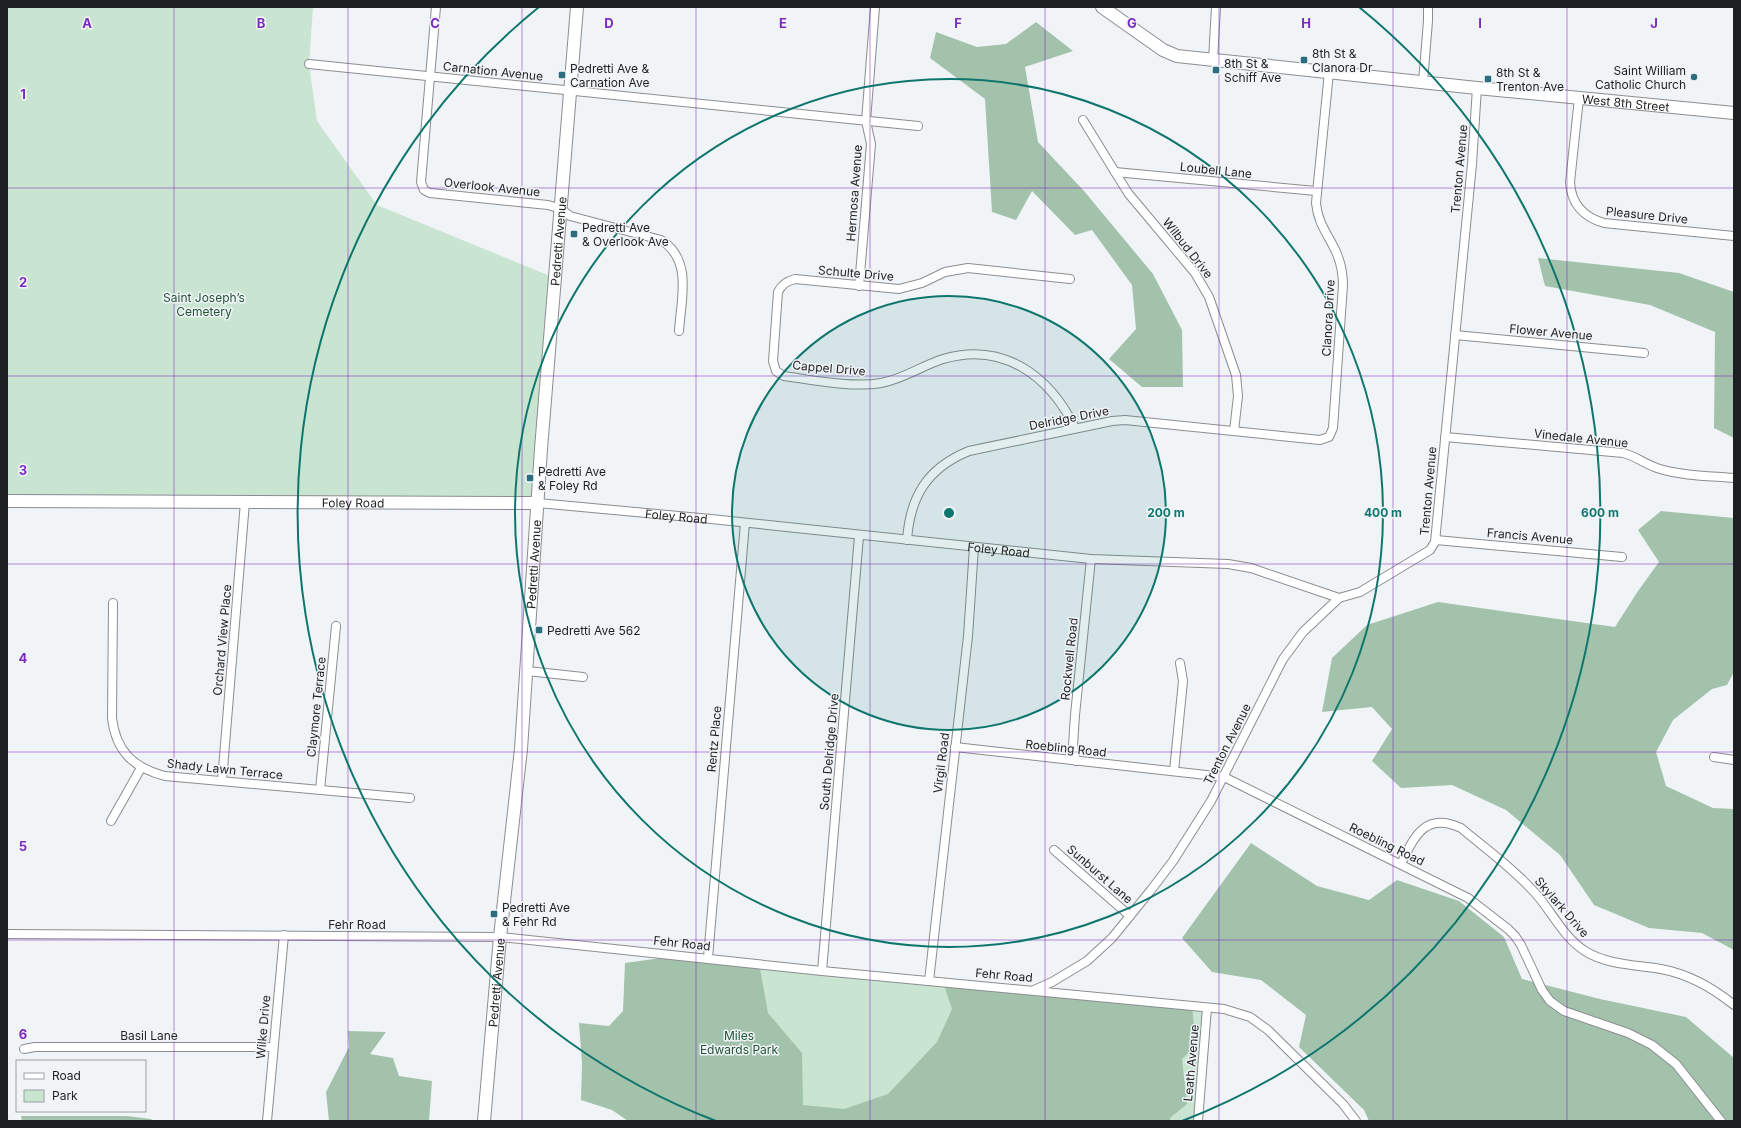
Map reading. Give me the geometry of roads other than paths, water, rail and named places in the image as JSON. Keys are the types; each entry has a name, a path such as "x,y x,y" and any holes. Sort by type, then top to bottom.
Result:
{"street":[{"name":"Overlook Avenue","path":"436,7 421,182 424,190 430,193 548,205 561,210 570,216 655,237 667,243 680,260 683,276 679,331"},
{"name":"Pedretti Avenue","path":"484,1121 500,937 520,756 538,503 577,7"},
{"name":"Hermosa Avenue","path":"859,286 871,144 866,121 875,7"},
{"name":"West 8th Street","path":"1102,7 1169,54 1177,56 1477,88 1734,113"},
{"path":"1213,60 1216,7"},
{"path":"1423,82 1428,7"},
{"name":"Carnation Avenue","path":"309,64 918,126"},
{"name":"Clanora Drive","path":"1315,440 1329,437 1333,428 1343,285 1343,275 1337,255 1324,232 1319,219 1316,191 1329,72"},
{"name":"Trenton Avenue","path":"1034,990 1052,982 1087,961 1112,938 1151,890 1177,855 1207,807 1224,777 1283,659 1303,632 1339,598 1360,592 1378,582 1430,550 1436,540 1472,164 1477,88"},
{"name":"Pleasure Drive","path":"1578,98 1570,182 1572,195 1576,204 1585,214 1604,223 1734,236"},
{"name":"Wilbud Drive","path":"1083,120 1128,193 1195,273 1209,297 1236,375 1238,396 1234,431"},
{"name":"Loubell Lane","path":"1114,172 1316,191"},
{"name":"Schulte Drive","path":"784,376 776,371 773,361 778,292 781,287 790,280 795,279 888,289 904,288 922,283 946,272 968,268 1070,279"},
{"name":"Flower Avenue","path":"1455,335 1644,353"},
{"name":"Cappel Drive","path":"784,376 853,384 880,384 908,376 934,362 950,358 969,355 996,357 1021,366 1040,380 1061,403 1075,428"},
{"name":"Delridge Drive","path":"907,540 910,517 917,495 931,475 950,460 969,452 1075,428 1125,420 1315,440"},
{"name":"Vinedale Avenue","path":"1445,437 1622,453 1631,455 1644,463 1670,472 1734,478"},
{"name":"Foley Road","path":"7,501 538,503 1091,559 1228,564 1251,568 1339,598"},
{"name":"Orchard View Place","path":"222,781 245,502"},
{"name":"Rentz Place","path":"708,958 745,523"},
{"name":"South Delridge Drive","path":"822,970 859,536"},
{"name":"Francis Avenue","path":"1436,540 1622,557"},
{"name":"Virgil Road","path":"929,981 968,636 974,547"},
{"name":"Rockwell Road","path":"1076,761 1073,746 1075,715 1091,559"},
{"name":"Shady Lawn Terrace","path":"113,603 113,728 116,738 126,755 141,768 165,776 410,798"},
{"name":"Claymore Terrace","path":"320,790 336,626"},
{"path":"1174,771 1183,681 1180,663"},
{"path":"527,671 583,677"},
{"name":"Roebling Road","path":"955,747 1224,777 1468,898 1508,929 1521,945 1546,996 1558,1008 1595,1023 1628,1032 1663,1052 1690,1079 1721,1121"},
{"path":"1714,757 1734,760"},
{"path":"111,821 141,768"},
{"name":"Skylark Drive","path":"1401,864 1414,838 1423,828 1435,823 1452,824 1461,828 1523,881 1544,904 1570,938 1585,951 1604,960 1680,974 1710,988 1734,1005"},
{"name":"Sunburst Lane","path":"1054,850 1130,916"},
{"name":"Fehr Road","path":"7,934 500,937 929,981 1224,1009 1250,1017 1268,1030 1346,1107 1356,1121"},
{"name":"Wilke Drive","path":"267,1121 284,935"},
{"name":"Leath Avenue","path":"1198,1121 1207,1008"},
{"name":"Basil Lane","path":"24,1049 35,1047 273,1047"}],"place":[{"name":"8th St & Clanora Dr","path":"1304,60"},
{"name":"8th St & Schiff Ave","path":"1216,70"},
{"name":"Pedretti Ave & Carnation Ave","path":"562,75"},
{"name":"Saint William Catholic Church","path":"1694,77"},
{"name":"8th St & Trenton Ave","path":"1488,79"},
{"name":"Pedretti Ave & Overlook Ave","path":"574,234"},
{"name":"Pedretti Ave & Foley Rd","path":"530,478"},
{"name":"Pedretti Ave 562","path":"539,630"},
{"name":"Pedretti Ave & Fehr Rd","path":"494,914"}],"park label":[{"name":"Saint Joseph’s Cemetery","path":"204,304"},
{"name":"Miles Edwards Park","path":"739,1042"}]}
